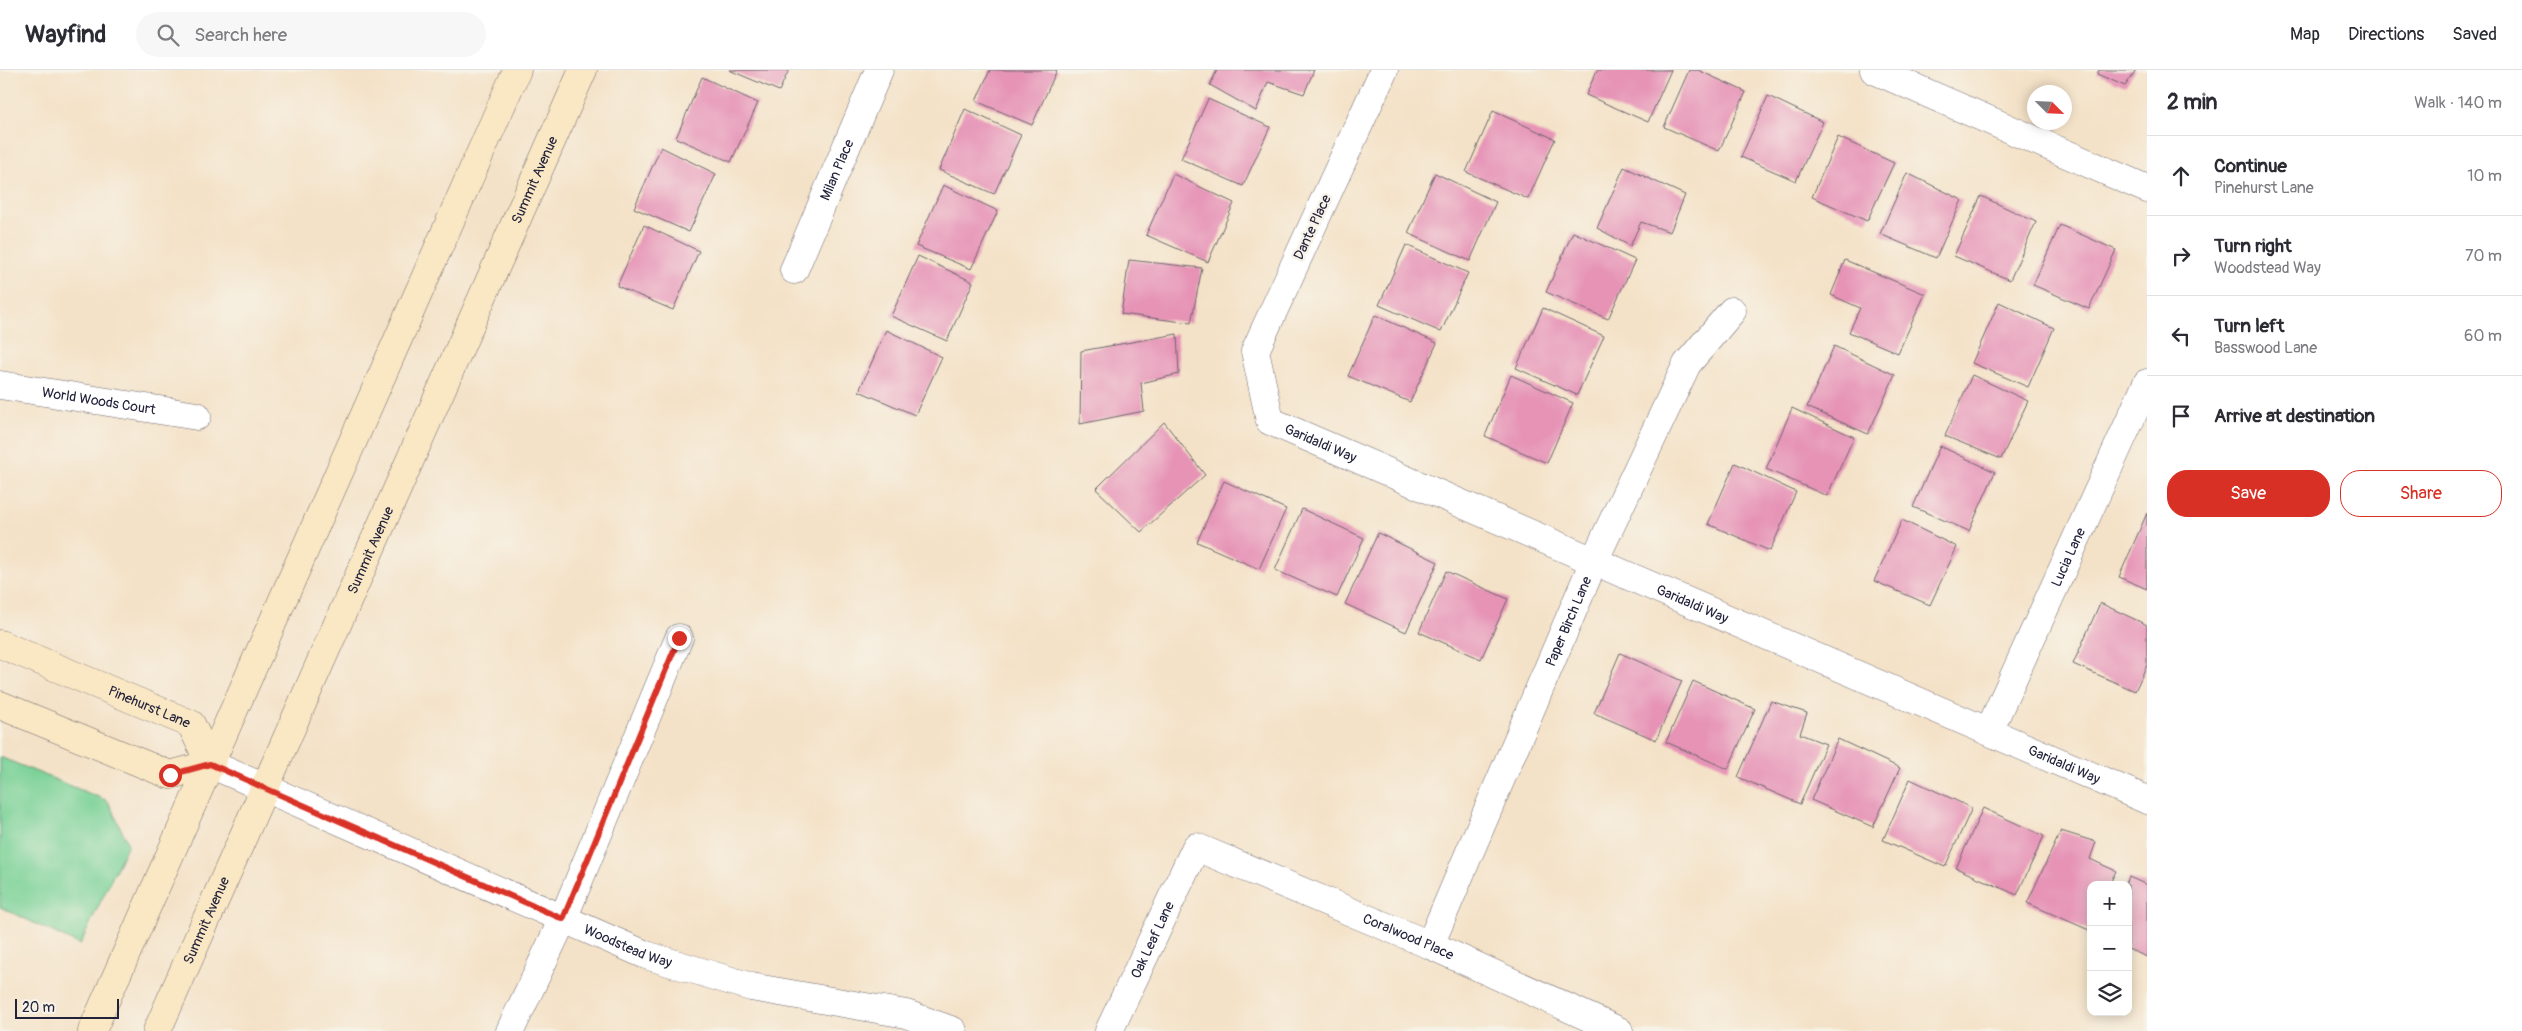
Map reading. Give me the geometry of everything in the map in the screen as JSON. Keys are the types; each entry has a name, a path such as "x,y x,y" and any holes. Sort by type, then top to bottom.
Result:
{"main road":[{"path":"92,1031 517,70"},
{"name":"Summit Avenue","path":"157,1031 583,70"},
{"name":"Pinehurst Lane","path":"0,644 191,724 210,764"},
{"path":"0,704 170,775 210,764"}],"street":[{"name":"Milan Place","path":"794,270 878,70"},
{"name":"Dante Place","path":"1262,386 1255,351 1384,70"},
{"path":"1874,70 2147,189"},
{"name":"Paper Birch Lane","path":"1430,945 1594,561 1687,364 1732,311"},
{"name":"Lucia Lane","path":"1989,731 2147,383"},
{"name":"World Woods Court","path":"0,385 197,416"},
{"name":"Garidaldi Way","path":"1262,386 1270,421 2147,800"},
{"path":"510,1031 563,919 679,638"},
{"name":"Woodstead Way","path":"210,764 646,955 751,987 906,1014 953,1031"},
{"name":"Coralwood Place","path":"1196,847 1430,945 1619,1031"},
{"name":"Oak Leaf Lane","path":"1109,1031 1196,847"}],"green space":[{"path":"0,757 108,801 128,844 80,945 0,907"}],"building":[{"path":"729,70 789,70 779,91"},
{"path":"990,70 1057,70 1032,125 976,101"},
{"path":"1217,70 1314,70 1304,94 1268,82 1256,111 1210,85"},
{"path":"1597,70 1671,70 1648,122 1586,95"},
{"path":"1689,70 1698,70 1746,92 1719,151 1664,127"},
{"path":"2099,70 2136,70 2125,86 2097,74"},
{"path":"702,77 758,103 731,162 676,138"},
{"path":"1768,96 1823,122 1796,181 1741,157"},
{"path":"1208,99 1270,127 1243,186 1181,159"},
{"path":"965,109 1021,135 994,194 939,170"},
{"path":"1493,111 1555,139 1528,199 1466,172"},
{"path":"1838,137 1894,163 1867,221 1812,197"},
{"path":"661,147 716,174 689,232 634,208"},
{"path":"1624,167 1685,195 1670,232 1641,222 1630,246 1597,228"},
{"path":"1435,173 1496,202 1470,261 1408,233"},
{"path":"1907,173 1962,200 1936,258 1880,234"},
{"path":"1173,174 1234,203 1208,262 1146,235"},
{"path":"943,185 998,211 971,269 916,246"},
{"path":"1981,196 2036,222 2010,280 1954,256"},
{"path":"644,225 699,251 673,310 617,286"},
{"path":"2060,225 2116,250 2089,309 2033,285"},
{"path":"1573,232 1635,260 1608,319 1546,292"},
{"path":"1406,245 1468,273 1441,332 1379,305"},
{"path":"918,256 973,282 947,341 891,316"},
{"path":"1129,260 1202,268 1191,323 1121,314"},
{"path":"1845,260 1925,294 1898,353 1849,332 1860,308 1831,295"},
{"path":"1999,302 2054,328 2028,387 1972,363"},
{"path":"1543,308 1604,336 1577,395 1516,368"},
{"path":"1375,315 1437,343 1410,402 1348,376"},
{"path":"886,330 942,357 915,415 859,391"},
{"path":"1177,334 1179,374 1141,383 1144,411 1080,424 1081,351"},
{"path":"1834,346 1895,375 1868,434 1807,407"},
{"path":"1511,375 1573,403 1547,463 1485,436"},
{"path":"1972,375 2028,401 2001,459 1945,436"},
{"path":"1792,408 1854,437 1827,496 1766,469"},
{"path":"1164,422 1205,475 1141,532 1096,489"},
{"path":"1940,446 1995,472 1969,531 1913,507"},
{"path":"1735,463 1796,492 1770,551 1708,524"},
{"path":"1224,481 1286,509 1259,569 1197,542"},
{"path":"1302,509 1364,538 1337,597 1275,570"},
{"path":"2147,513 2147,589 2119,577"},
{"path":"1902,520 1957,547 1930,605 1874,581"},
{"path":"1378,533 1438,562 1406,632 1345,604"},
{"path":"1446,571 1508,599 1481,659 1419,632"},
{"path":"2100,603 2147,625 2147,665 2135,691 2073,664"},
{"path":"1620,653 1682,681 1656,740 1594,713"},
{"path":"1693,681 1755,709 1728,769 1666,742"},
{"path":"1771,701 1807,713 1800,734 1826,744 1800,804 1738,777"},
{"path":"1838,739 1900,768 1873,827 1811,800"},
{"path":"1910,779 1972,808 1945,867 1883,840"},
{"path":"1983,808 2044,836 2017,895 1956,868"},
{"path":"2061,831 2096,842 2090,859 2116,871 2111,881 2087,881 2087,929 2027,903"},
{"path":"2129,877 2147,885 2147,957 2132,951 2132,881 2127,881"}],"route":[{"path":"170,775 210,764 305,804 563,919 679,638"}]}
